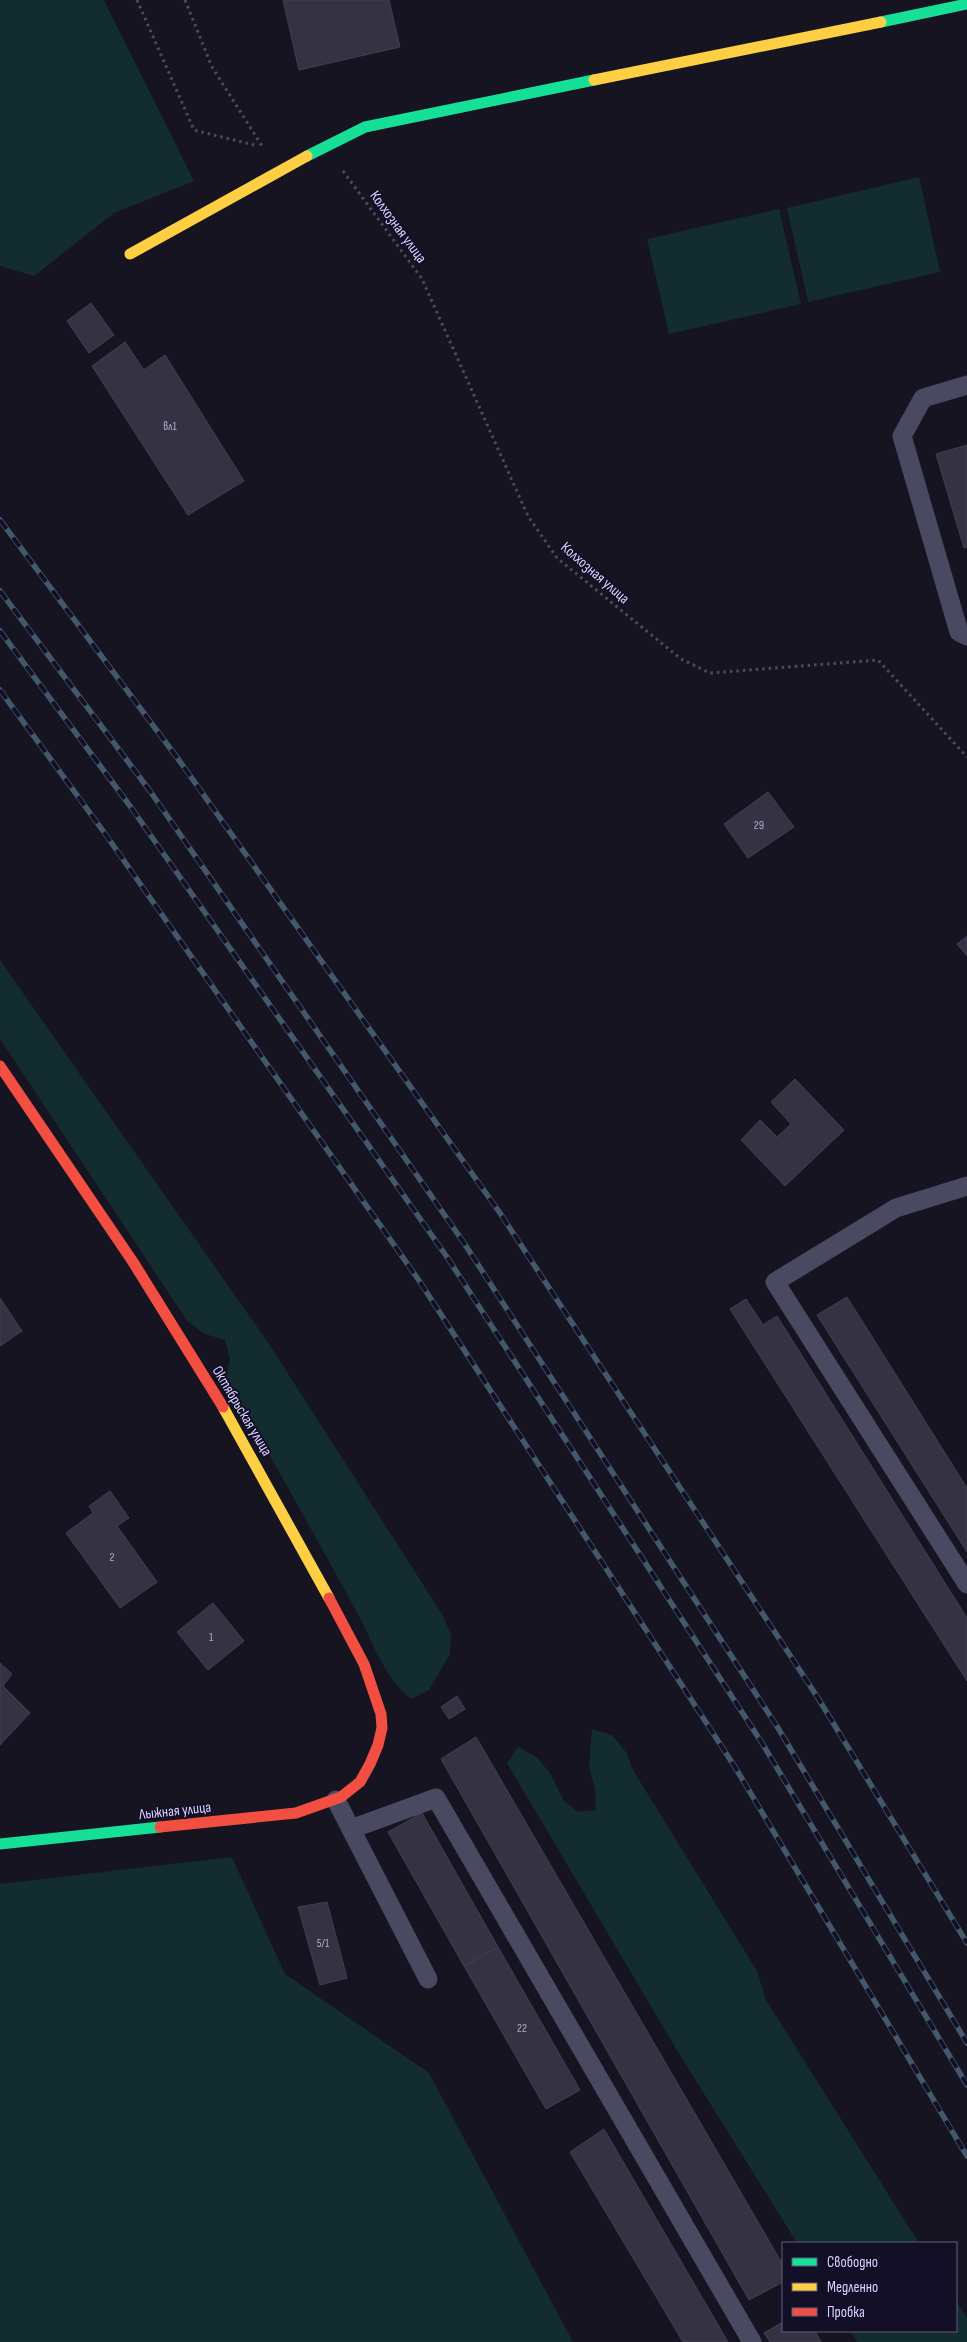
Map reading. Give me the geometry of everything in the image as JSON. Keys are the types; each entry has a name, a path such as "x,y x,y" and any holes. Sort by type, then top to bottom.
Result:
{"street":[{"path":"130,254 325,146 364,127 967,4"},
{"name":"Октябрьская улица","path":"0,1066 84,1185 181,1338 294,1528 360,1659 379,1703 382,1727 378,1750 365,1773 342,1797"},
{"name":"Лыжная улица","path":"0,1844 296,1813 342,1797"}],"lane":[{"path":"967,385 923,398 902,436 960,632 967,636"},
{"path":"967,1186 896,1208 775,1282 967,1584"},
{"path":"342,1797 351,1829 428,1979"},
{"path":"351,1829 436,1798 752,2342"}],"path":[{"path":"137,0 194,130 304,158"},
{"path":"185,0 212,68 262,147"},
{"name":"Колхозная улица","path":"325,146 422,279 528,516 556,558 681,659 710,673 878,660 967,757"}],"green space":[{"path":"0,0 104,0 194,181 114,213 34,276 0,266"},
{"path":"919,177 940,272 808,302 787,208"},
{"path":"779,209 801,304 669,334 647,239"},
{"path":"0,960 269,1344 442,1614 451,1634 450,1654 429,1690 411,1699 392,1679 378,1656 361,1619 226,1378 230,1359 225,1340 205,1334 188,1322 0,1039"},
{"path":"592,1729 612,1735 626,1752 633,1770 757,1971 766,2000 918,2242 796,2242 678,2052 507,1763 518,1747 537,1757 550,1773 564,1801 578,1812 596,1810 595,1788 589,1768"},
{"path":"232,1857 285,1974 429,2073 573,2342 0,2342 0,1884"},
{"path":"957,2303 967,2318 967,2342 857,2342 851,2332 957,2332"}],"building":[{"path":"283,0 389,0 400,47 299,70"},
{"path":"91,303 114,335 89,353 67,321"},
{"path":"125,342 144,370 165,355 244,481 188,515 92,366"},
{"path":"967,445 967,547 964,548 936,454"},
{"path":"768,792 794,827 748,858 724,824"},
{"path":"967,936 967,956 957,944"},
{"path":"795,1079 844,1130 785,1186 741,1140 760,1120 777,1137 791,1124 771,1102"},
{"path":"847,1297 967,1488 967,1552 817,1315"},
{"path":"0,1298 22,1331 0,1346"},
{"path":"746,1299 763,1325 777,1316 967,1618 967,1681 730,1309"},
{"path":"110,1491 129,1518 117,1526 157,1582 120,1608 66,1533 93,1513 89,1506"},
{"path":"213,1603 244,1641 208,1670 177,1632"},
{"path":"0,1663 12,1674 3,1686 30,1713 0,1745"},
{"path":"457,1696 465,1709 449,1719 441,1707"},
{"path":"476,1737 782,2263 782,2283 749,2300 441,1759"},
{"path":"422,1813 498,1947 464,1966 388,1832"},
{"path":"327,1902 347,1978 320,1985 298,1907"},
{"path":"498,1947 580,2090 546,2109 464,1966"},
{"path":"604,2129 728,2342 683,2342 570,2152"},
{"path":"782,2323 782,2332 816,2332 821,2342 770,2342 764,2333"}],"railway":[{"path":"0,520 181,763 500,1213 818,1698 967,1943"},
{"path":"0,591 150,791 464,1243 778,1728 967,2043"},
{"path":"0,631 130,806 447,1257 762,1743 967,2085"},
{"path":"0,690 101,828 418,1279 735,1767 967,2156"}],"traffic: fast":[{"path":"881,22 967,4"},
{"path":"307,156 365,127 594,80"},
{"path":"0,1844 160,1827"}],"traffic: slow":[{"path":"594,80 881,22"},
{"path":"130,254 307,156"},
{"path":"223,1407 329,1598"}],"traffic: jam":[{"path":"0,1066 133,1262 223,1407"},
{"path":"160,1827 296,1813 341,1797 360,1782 378,1745 382,1728 381,1714 364,1664 329,1598"}]}
